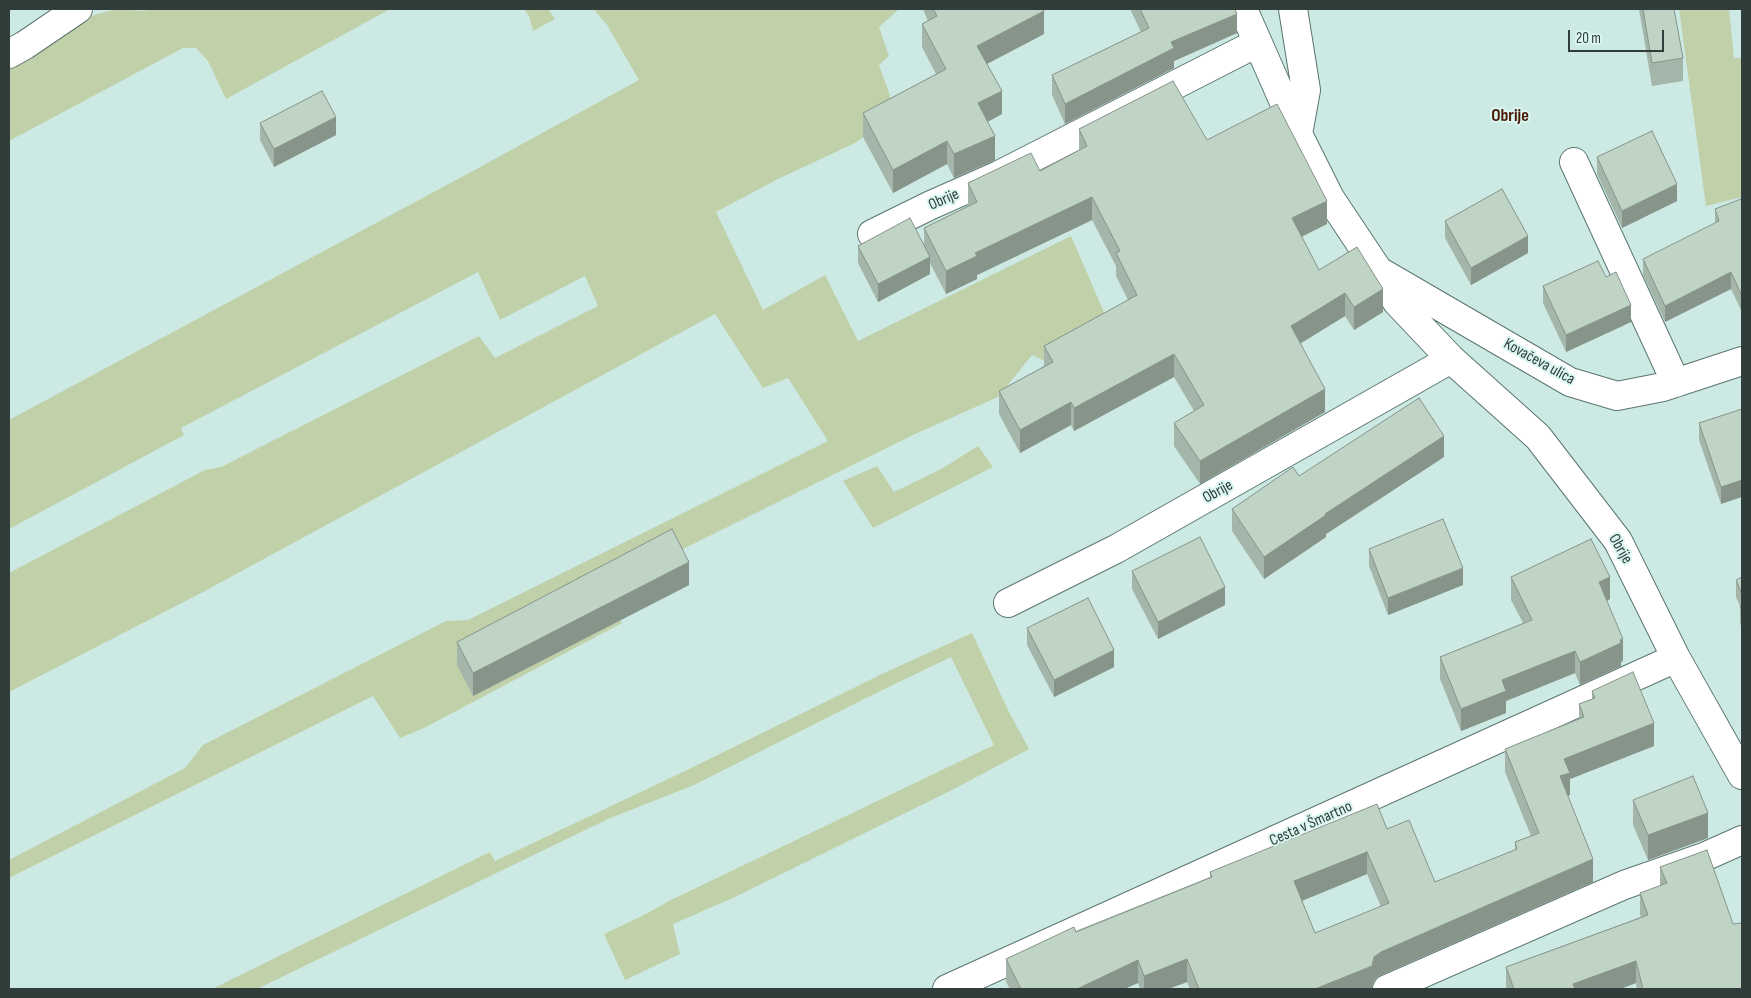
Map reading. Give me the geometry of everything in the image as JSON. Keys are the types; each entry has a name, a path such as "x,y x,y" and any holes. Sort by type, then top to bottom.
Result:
{"street":[{"path":"9,54 78,9"},
{"name":"Obrije","path":"1243,9 1298,134 1330,198 1397,302 1451,359 1538,437 1618,541 1676,658 1742,775"},
{"path":"1292,9 1306,90 1298,134"},
{"name":"Obrije","path":"872,234 999,175 1257,43"},
{"path":"1574,162 1676,383"},
{"name":"Kovačeva ulica","path":"1378,270 1570,382 1618,396 1663,387 1742,361"},
{"name":"Obrije","path":"1008,603 1116,549 1451,359"},
{"name":"Cesta v Šmartno","path":"946,989 1676,658"},
{"path":"1387,989 1624,886 1704,857 1742,840"}],"green space":[{"path":"117,9 143,11 153,9 390,9 226,99 208,61 196,48 183,48 9,141 9,63 94,15"},
{"path":"524,9 548,9 555,19 533,31 529,16"},
{"path":"599,9 899,9 879,27 889,56 879,65 897,115 885,121 855,143 778,179 716,212 763,310 825,275 858,341 1071,236 1110,326 1047,362 1032,355 998,397 913,435 677,552 598,586 622,623 424,728 400,738 373,696 9,878 9,860 185,768 203,745 446,621 468,620 828,441 788,378 763,388 715,314 203,592 9,692 9,573 205,470 221,467 479,336 495,358 598,306 585,276 500,320 478,272 181,428 184,435 9,529 9,420 639,80 607,25 595,11"},
{"path":"1679,9 1729,9 1734,58 1742,58 1742,197 1706,206"},
{"path":"978,446 993,467 873,528 843,481 877,466 894,492 943,468"},
{"path":"972,633 1009,712 1029,749 954,789 735,897 673,924 680,954 625,980 604,934 994,745 951,657 694,785 608,819 257,989 212,989 490,852 495,861 685,771 884,673"}],"building":[{"path":"933,9 1043,9 1044,11 977,46 1002,91 978,103 995,136 954,154 947,141 893,170 863,113 946,69 922,24 937,16"},
{"path":"1140,9 1235,9 1237,14 1171,42 1174,48 1065,104 1052,75 1149,28"},
{"path":"1643,9 1674,9 1683,58 1652,63"},
{"path":"1173,81 1207,140 1277,104 1327,201 1292,218 1319,270 1357,247 1383,289 1354,307 1345,293 1291,326 1325,389 1200,461 1174,423 1204,405 1174,354 1074,408 1071,402 1020,430 999,391 1053,362 1044,346 1137,295 1116,253 1120,251 1092,197 975,253 977,256 946,271 924,228 977,202 968,183 1031,153 1040,171 1087,146 1079,129"},
{"path":"322,91 336,117 274,149 260,123"},
{"path":"1652,131 1677,184 1622,211 1597,157"},
{"path":"1502,189 1528,236 1471,268 1445,221"},
{"path":"1741,199 1742,296 1731,272 1665,306 1643,259 1719,221 1715,209"},
{"path":"910,218 930,257 878,284 858,246"},
{"path":"1598,261 1606,277 1616,272 1631,305 1566,335 1543,286"},
{"path":"1419,398 1444,436 1325,514 1264,557 1232,509 1293,467 1299,476"},
{"path":"1742,409 1742,480 1721,487 1699,423"},
{"path":"1443,519 1463,568 1388,598 1369,549"},
{"path":"672,529 689,562 473,673 457,642"},
{"path":"1200,537 1225,587 1158,622 1132,571"},
{"path":"1591,539 1610,577 1599,582 1623,639 1620,640 1621,643 1580,662 1575,651 1502,680 1506,691 1461,709 1440,657 1532,620 1511,577"},
{"path":"1742,577 1742,594 1736,580"},
{"path":"1088,598 1114,650 1054,680 1027,628"},
{"path":"1633,672 1654,723 1564,759 1570,773 1560,776 1593,859 1381,952 1374,957 1372,966 1315,989 1199,989 1187,959 1144,976 1138,960 1077,989 1021,989 1006,959 1074,927 1076,932 1212,877 1210,872 1377,804 1387,829 1409,820 1435,882 1517,849 1515,842 1539,833 1505,749 1584,717 1579,704 1595,698 1592,691","holes":["1367,852 1389,903 1315,933 1294,881"]},
{"path":"1693,776 1708,813 1648,835 1633,800"},
{"path":"1707,850 1733,924 1742,923 1742,989 1643,989 1636,961 1573,984 1575,989 1514,989 1506,967 1648,915 1640,893 1667,883 1660,867"}],"district":[{"name":"Obrije","path":"1510,116"}]}
